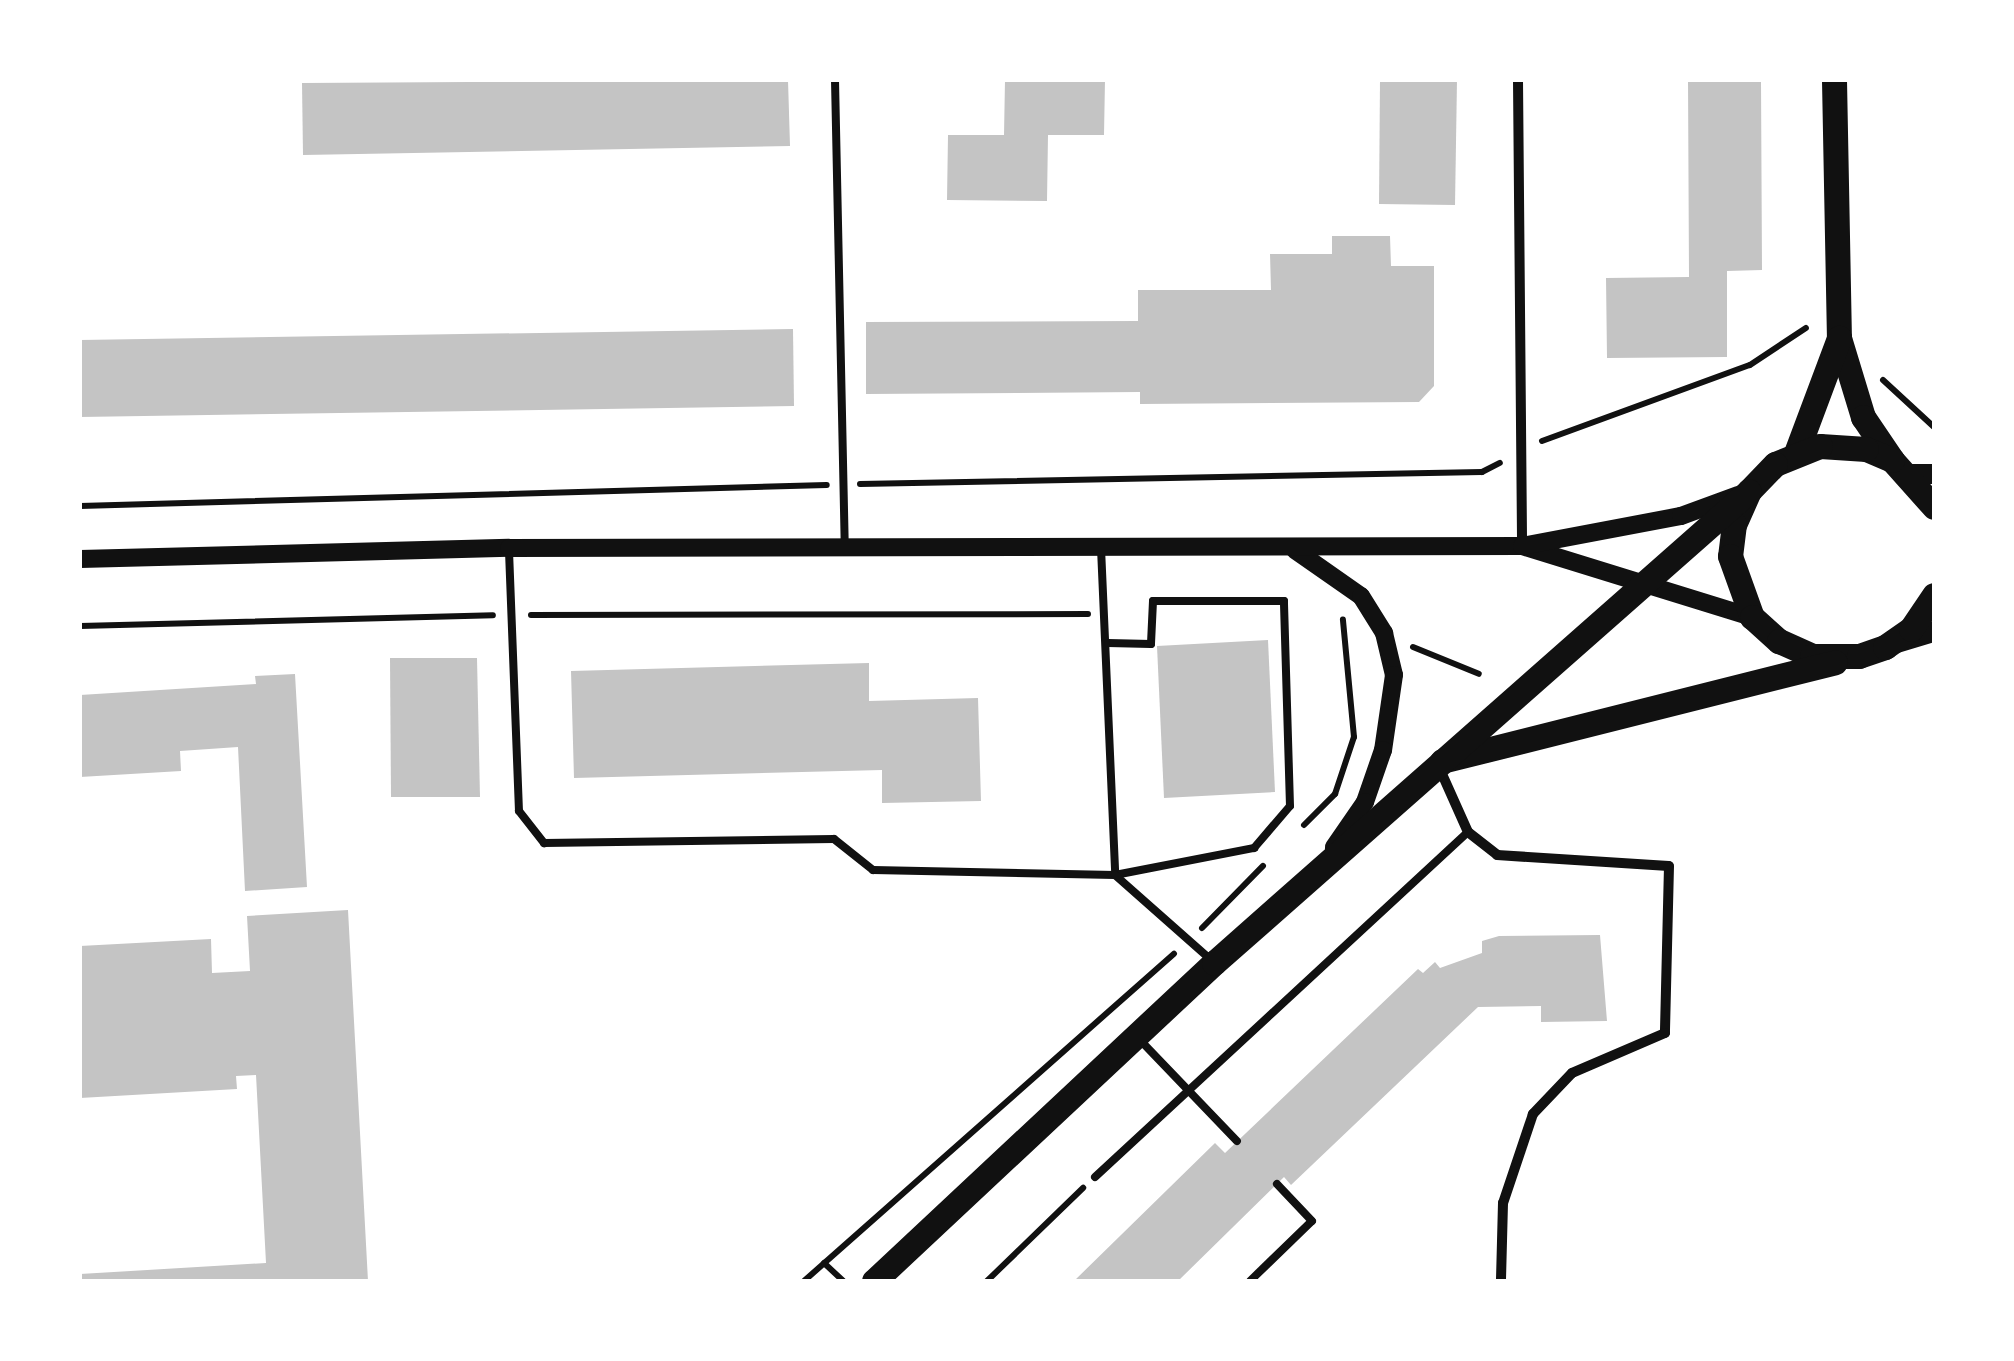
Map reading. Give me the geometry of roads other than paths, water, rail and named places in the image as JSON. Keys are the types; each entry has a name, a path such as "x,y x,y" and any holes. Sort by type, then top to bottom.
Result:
{"main road":[{"path":"1834,80 1839,338 1863,417 1912,469 1934,506"},
{"path":"1796,452 1839,338"},
{"path":"874,1281 1214,963 1437,762 1796,452 1841,444 1912,469"},
{"path":"1749,491 1734,524 1730,556 1752,616 1778,641 1812,656 1858,656"},
{"path":"1885,647 1910,629 1934,594"},
{"path":"1437,762 1858,656 1934,632"},
{"path":"901,1281 924,1238"}],"street":[{"path":"1518,80 1522,546"},
{"path":"80,559 509,548 1100,544 1294,550 1522,546 1681,516 1749,491"},
{"path":"1522,546 1752,616"},
{"path":"1294,550 1361,596 1384,633 1394,675 1392,715 1364,802 1319,870"},
{"path":"1437,762 1468,832 1497,855 1669,866 1664,1033 1572,1073 1534,1114 1502,1204 1501,1281"}],"lane":[{"path":"836,80 845,546"},
{"path":"1100,544 1108,643 1115,875 1214,963"},
{"path":"509,548 519,811 544,843 834,839 873,870 1115,875 1254,848 1290,806 1284,602 1153,602 1151,644 1108,643"},
{"path":"1095,1177 1186,1088 1468,832"},
{"path":"1137,1036 1236,1141"},
{"path":"1250,1281 1312,1221 1277,1184"}]}
